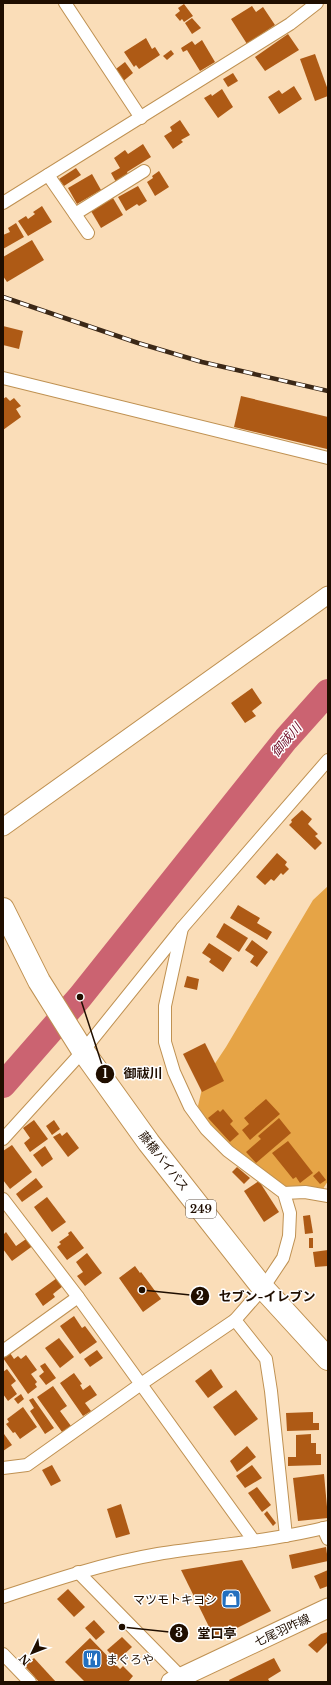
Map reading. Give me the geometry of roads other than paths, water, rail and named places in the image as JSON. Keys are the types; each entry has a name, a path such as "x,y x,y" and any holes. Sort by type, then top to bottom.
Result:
{"highway":[{"name":"藤橋バイパス","path":"3,909 39,981 80,1046 149,1144 263,1288 328,1359"}],"main road":[{"name":"七尾羽咋線","path":"179,1680 328,1608"}],"street":[{"path":"65,3 141,118"},
{"path":"3,203 290,24 316,3"},
{"path":"75,214 144,171"},
{"path":"48,175 88,233"},
{"path":"3,378 328,458"},
{"path":"3,826 328,595"},
{"path":"3,1139 80,1046 328,760"},
{"path":"3,1468 27,1465 141,1384 235,1320 263,1288 283,1258 289,1236 290,1213 284,1193 228,1150 206,1129 190,1107 174,1072 165,1042 165,1006 182,928"},
{"path":"284,1193 305,1192 328,1196"},
{"path":"3,1199 78,1297 254,1542"},
{"path":"3,1351 78,1297"},
{"path":"235,1320 266,1359 271,1391 286,1536"},
{"path":"3,1597 78,1572 156,1554 254,1542 326,1527 328,1539"},
{"path":"78,1572 179,1680"},
{"path":"3,1654 30,1682"}],"waterway":[{"name":"御祓川","path":"3,1085 80,997 286,739 328,692"}],"railway":[{"path":"3,297 138,343 202,362 328,391"}],"place":[{"name":"御祓川","path":"80,997"},
{"name":"セブン-イレブン","path":"142,1290"},
{"name":"マツモトキヨシ","path":"231,1599"},
{"name":"堂口亭","path":"122,1627"},
{"name":"まぐろや","path":"92,1659"}]}
